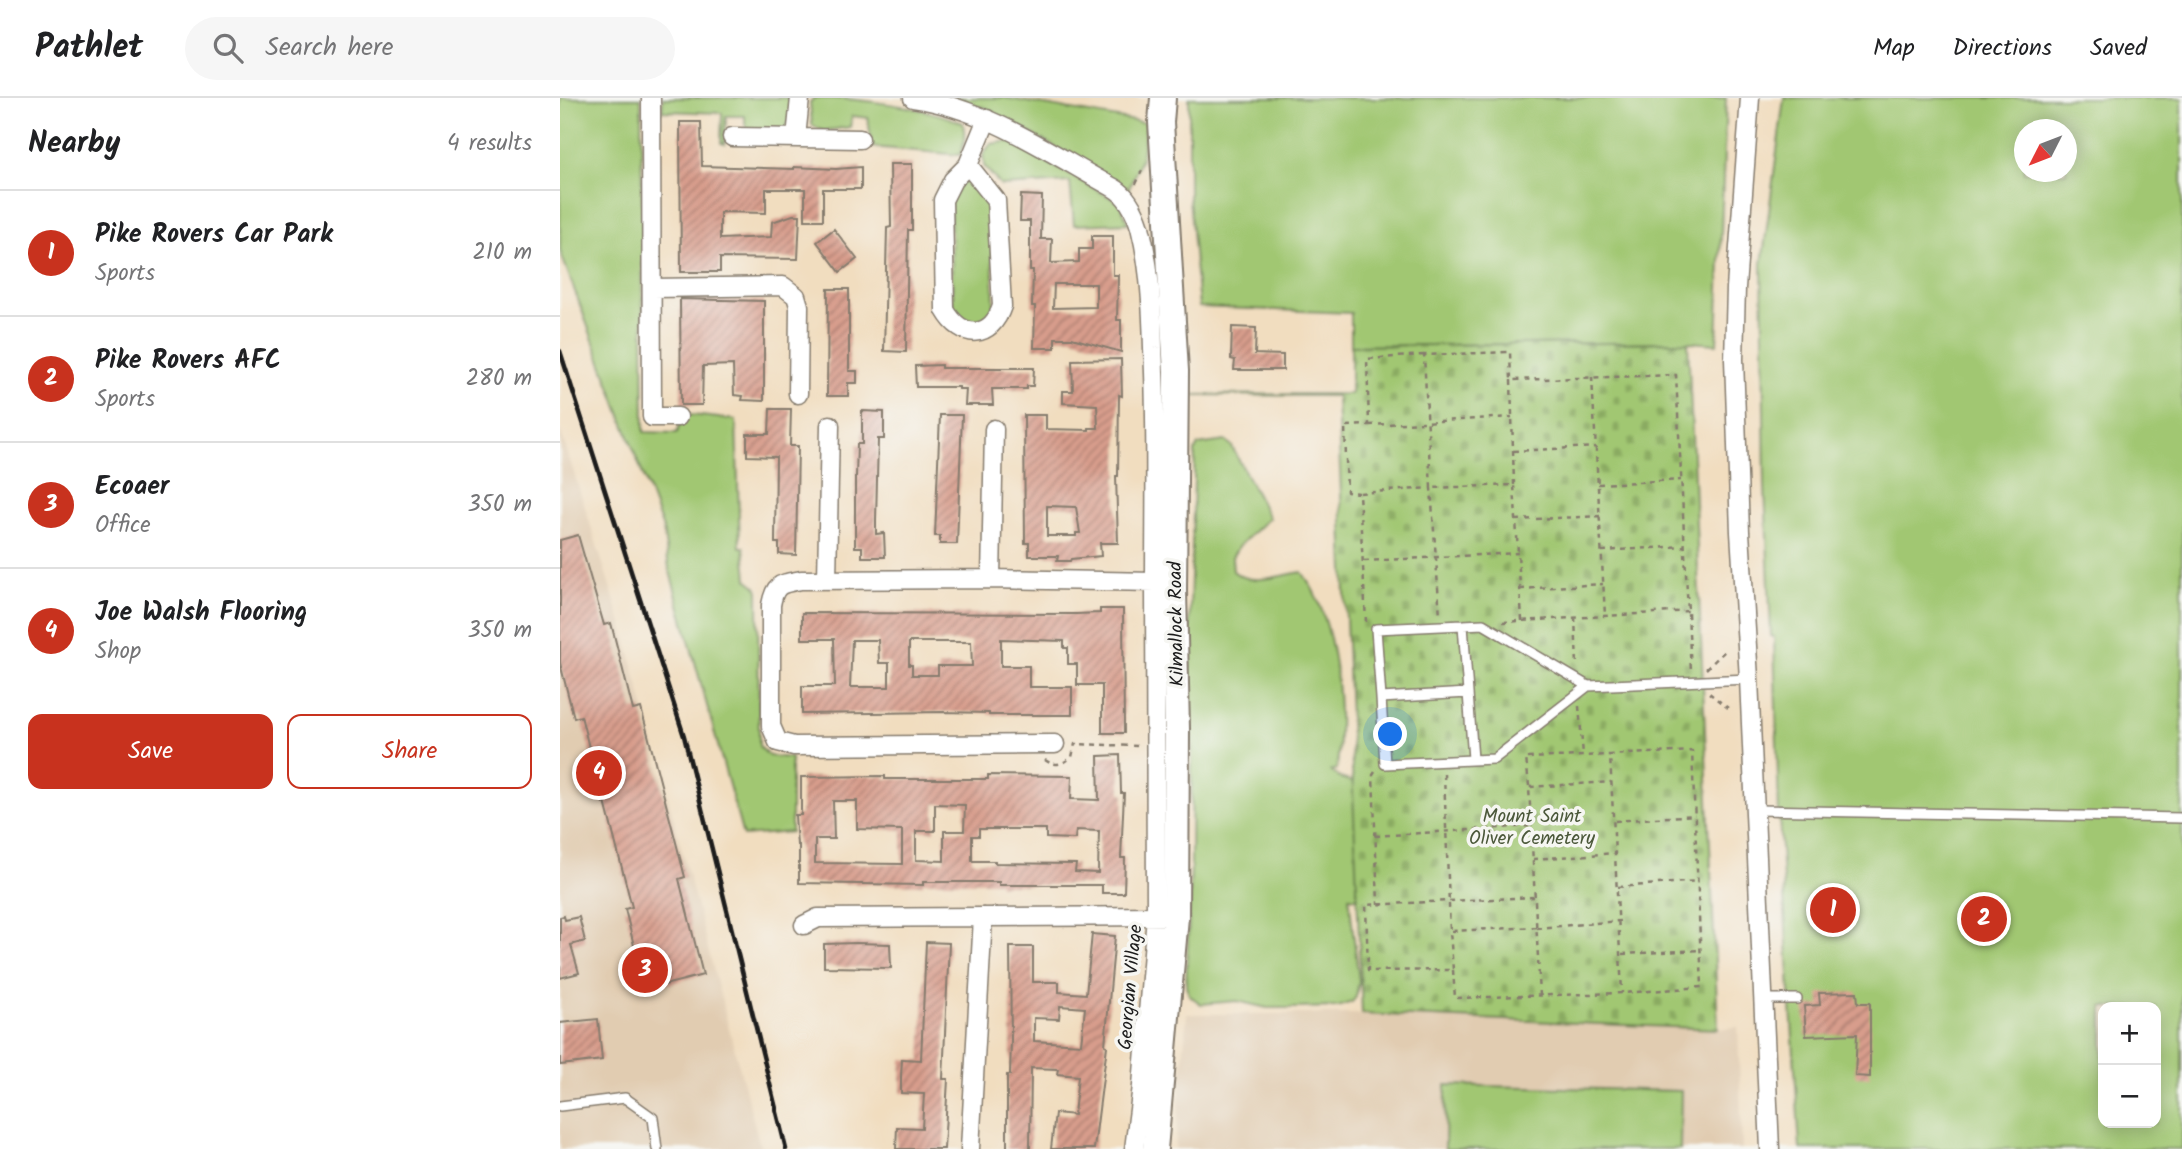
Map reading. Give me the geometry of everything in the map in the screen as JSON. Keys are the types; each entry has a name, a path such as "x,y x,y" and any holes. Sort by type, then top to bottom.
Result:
{"main road":[{"name":"Kilmallock Road","path":"1155,1149 1151,1087 1166,916 1167,763 1174,590 1166,471 1175,344 1161,122 1163,98"}],"street":[{"path":"651,98 652,417 678,417"},
{"path":"796,138 800,98"},
{"path":"913,98 942,102 987,119 1114,188 1128,200 1139,224 1152,310 1166,471 1155,582 1167,763"},
{"path":"1750,98 1736,289 1734,359 1770,1149"},
{"path":"968,165 996,200 1002,306 999,315 987,329 974,332 953,323 946,310 943,200 953,180 968,165 987,119"},
{"path":"732,137 860,139"},
{"path":"653,288 783,286 790,290 796,296 799,306 798,394"},
{"path":"828,580 830,425"},
{"path":"991,579 994,429"},
{"path":"1055,744 791,746 778,742 771,726 771,605 774,590 781,584 791,582 828,580 1155,582"},
{"name":"Georgian Village","path":"804,925 818,918 1166,916"},
{"path":"971,1149 983,917"},
{"path":"1134,1149 1151,1087"}],"lane":[{"path":"1588,686 1494,758 1385,764 1376,629 1483,624 1588,686 1749,678"},
{"path":"1463,625 1473,759"},
{"path":"1381,698 1468,693"},
{"path":"1755,810 2182,818"},
{"path":"1764,999 1797,999"},
{"path":"560,1106 625,1098 653,1118 657,1149"}],"path":[{"path":"1369,425 1367,359 1510,352 1522,621"},
{"path":"1424,355 1440,626"},
{"path":"1510,380 1676,375 1691,682"},
{"path":"1592,377 1605,615"},
{"path":"1512,416 1345,426 1347,492 1514,485"},
{"path":"1513,451 1596,447"},
{"path":"1598,484 1681,480"},
{"path":"1359,493 1366,629 1376,629"},
{"path":"1516,520 1600,516"},
{"path":"1602,551 1685,546"},
{"path":"1363,561 1518,553"},
{"path":"1520,589 1603,584"},
{"path":"1483,624 1689,611"},
{"path":"1575,617 1577,680"},
{"path":"1578,694 1583,755"},
{"path":"1443,760 1448,901 1455,998 1540,996 1702,987 1692,751 1527,758 1540,996"},
{"path":"1610,755 1622,993"},
{"path":"1378,904 1373,775 1385,764"},
{"path":"1530,787 1612,782"},
{"path":"1614,821 1695,815"},
{"path":"1375,836 1531,826"},
{"path":"1533,859 1616,853"},
{"path":"1618,887 1698,881"},
{"path":"1453,970 1368,971 1366,905 1534,897"},
{"path":"1450,932 1620,922"},
{"path":"1622,954 1701,950"}],"shaded area":[{"path":"560,429 622,624 761,1149 560,1149"},
{"path":"1187,1014 1362,1014 1718,1029 1738,1027 1742,1149 1175,1149"}],"green space":[{"path":"560,98 641,98 644,432 677,433 683,414 736,420 740,547 744,547 747,579 758,591 759,746 769,756 791,758 791,832 743,836 669,568 663,529 560,251"},
{"path":"663,98 791,98 791,114 785,130 749,131 745,116 726,116 725,144 721,143 722,113 662,111"},
{"path":"815,98 890,104 963,123 965,139 960,155 872,147 868,118 852,116 850,127 823,131 812,125 810,102"},
{"path":"929,98 1005,98 1146,123 1142,155 1129,189 986,108"},
{"path":"1189,98 1726,98 1717,344 1688,342 1351,346 1351,313 1199,307 1189,198"},
{"path":"1784,98 2182,98 2182,1149 1800,1149 1779,817 1774,637 1771,636 1765,487 1762,264"},
{"path":"1009,141 1120,203 1128,223 1074,225 1070,182 1001,186 984,166 983,154 991,144"},
{"path":"967,181 983,191 991,203 994,302 993,313 984,321 966,324 953,312 950,198 958,185"},
{"name":"Mount Saint Oliver Cemetery","path":"1688,342 1718,1029 1362,1014 1337,396 1187,395 1351,394 1351,346"},
{"path":"1225,441 1231,445 1269,518 1239,546 1232,557 1233,571 1240,576 1257,579 1302,572 1324,615 1330,640 1339,720 1337,769 1331,771 1340,778 1353,782 1363,899 1349,897 1359,981 1356,997 1352,1002 1338,1007 1267,1008 1237,1001 1201,1004 1189,995 1186,986 1191,868 1189,639 1195,451 1198,445"},
{"path":"1446,1085 1681,1091 1680,1149 1445,1149"}],"building":[{"path":"680,122 701,122 702,166 794,169 861,167 861,189 823,189 823,220 805,220 805,189 766,189 766,213 720,212 720,239 771,237 772,222 800,215 798,259 720,258 720,272 681,272"},
{"path":"890,164 912,164 912,230 908,230 906,352 884,351 887,228 891,227"},
{"path":"1021,195 1042,196 1041,239 1052,239 1051,263 1079,262 1079,249 1092,249 1092,236 1113,236 1113,275 1118,275 1117,320 1121,320 1121,352 1072,338 1055,338 1055,348 1034,348 1035,306 1032,306 1030,221 1020,221","holes":["1054,284 1096,284 1096,307 1053,308"]},
{"path":"834,229 857,259 840,272 817,242"},
{"path":"828,289 849,289 849,371 857,371 857,383 848,383 848,396 827,396"},
{"path":"680,299 764,301 764,401 742,400 743,396 734,395 733,365 703,366 702,405 681,405"},
{"path":"1232,327 1256,328 1255,354 1283,355 1283,370 1234,370 1235,360 1231,359"},
{"path":"1121,359 1122,396 1119,395 1116,476 1118,543 1100,543 1101,556 1057,561 1058,556 1029,556 1029,543 1025,543 1024,415 1046,415 1046,429 1098,428 1097,405 1063,403 1063,391 1073,391 1072,360","holes":["1047,506 1076,507 1080,533 1076,533 1076,536 1047,536"]},
{"path":"941,365 941,368 1034,368 1033,386 1027,386 1027,389 992,389 993,405 965,405 966,389 916,387 915,366"},
{"path":"770,409 791,409 790,446 798,446 796,555 779,554 779,543 775,543 776,457 747,456 747,434 769,434"},
{"path":"862,411 884,412 884,439 878,439 876,534 884,533 885,557 862,557 862,547 855,547 855,477 857,444 862,444"},
{"path":"940,415 962,415 957,544 940,544 940,536 935,536"},
{"path":"578,535 604,625 611,623 633,710 641,708 685,877 679,879 703,975 645,990 625,909 632,907 605,802 603,803 581,716 574,718 560,663 560,540"},
{"path":"1100,609 1123,609 1124,733 1102,733 1102,685 1077,685 1077,664 1068,664 1068,648 1064,648 1064,641 1001,639 1001,666 1029,666 1029,687 1072,687 1072,715 942,712 802,714 802,686 835,686 834,639 802,639 802,613 1100,613","holes":["852,640 878,640 879,663 889,663 889,687 850,687","909,642 971,642 972,666 938,666 938,675 912,675"]},
{"path":"1120,755 1121,793 1124,793 1121,858 1125,858 1124,893 1102,893 1102,885 999,885 999,882 923,882 923,885 799,883 799,845 795,815 801,815 801,777 988,779 988,775 1072,776 1071,799 1099,800 1098,756","holes":["833,801 857,801 857,829 902,830 902,864 815,863 815,839 834,839","935,804 965,805 964,831 944,831 944,861 916,860 916,831 935,831","979,829 1046,829 1046,838 1075,839 1076,830 1099,831 1098,873 1075,872 1076,864 972,861 972,836 979,836"]},
{"path":"564,916 565,920 579,917 585,941 571,945 579,973 560,978 560,917"},
{"path":"1092,934 1115,936 1107,1046 1094,1149 1051,1149 1055,1113 1074,1115 1078,1076 1057,1074 1058,1069 1031,1068 1030,1149 1007,1149 1007,1075 1010,1075 1011,1041 1010,947 1033,947 1033,982 1059,982 1059,992 1086,994","holes":["1060,1006 1085,1008 1081,1044 1034,1041 1034,1018 1059,1019"]},
{"path":"926,942 949,943 943,1079 948,1079 944,1149 896,1149 897,1127 922,1128 924,1094 901,1093 901,1077 902,1059 921,1060"},
{"path":"824,944 890,944 891,968 824,967"},
{"path":"1857,992 1858,1003 1870,1003 1870,1077 1855,1076 1857,1034 1806,1036 1804,1006 1820,1005 1819,993"},
{"path":"598,1019 602,1060 560,1065 560,1023"}],"railway":[{"path":"560,351 684,736 786,1149"}],"place":[{"name":"Joe Walsh Flooring","path":"599,773"},
{"name":"Pike Rovers Car Park","path":"1833,910"},
{"name":"Pike Rovers AFC","path":"1984,919"},
{"name":"Ecoaer","path":"645,970"}]}
